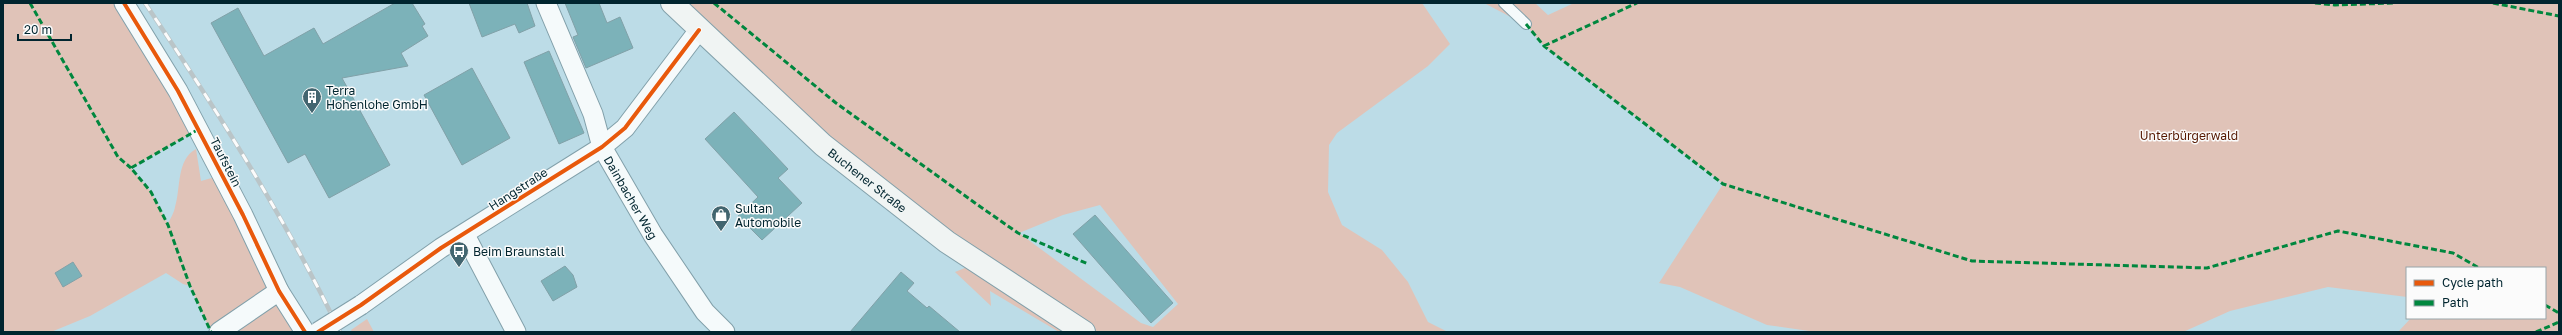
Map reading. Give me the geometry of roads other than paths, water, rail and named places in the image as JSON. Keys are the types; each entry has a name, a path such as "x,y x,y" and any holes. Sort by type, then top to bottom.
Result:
{"main road":[{"name":"Buchener Straße","path":"672,3 823,145 947,242 1084,332"}],"street":[{"name":"Taufstein","path":"124,3 199,129 279,291 305,332"},
{"name":"Dainbacher Weg","path":"546,3 593,114 602,147 653,235 705,312 725,332"},
{"name":"Hangstraße","path":"318,332 361,305 441,248 465,235 602,147 625,128 699,30"},
{"path":"465,235 516,332"},
{"path":"219,332 279,291"}],"lane":[{"path":"1504,3 1526,24"}],"railway":[{"path":"145,3 198,83 273,205 319,289 340,332"}],"place":[{"name":"Terra Hohenlohe GmbH","path":"312,114"},
{"name":"Sultan Automobile","path":"721,232"},
{"name":"Beim Braunstall","path":"459,268"}],"park label":[{"name":"Unterbürgerwald","path":"2189,135"}]}
